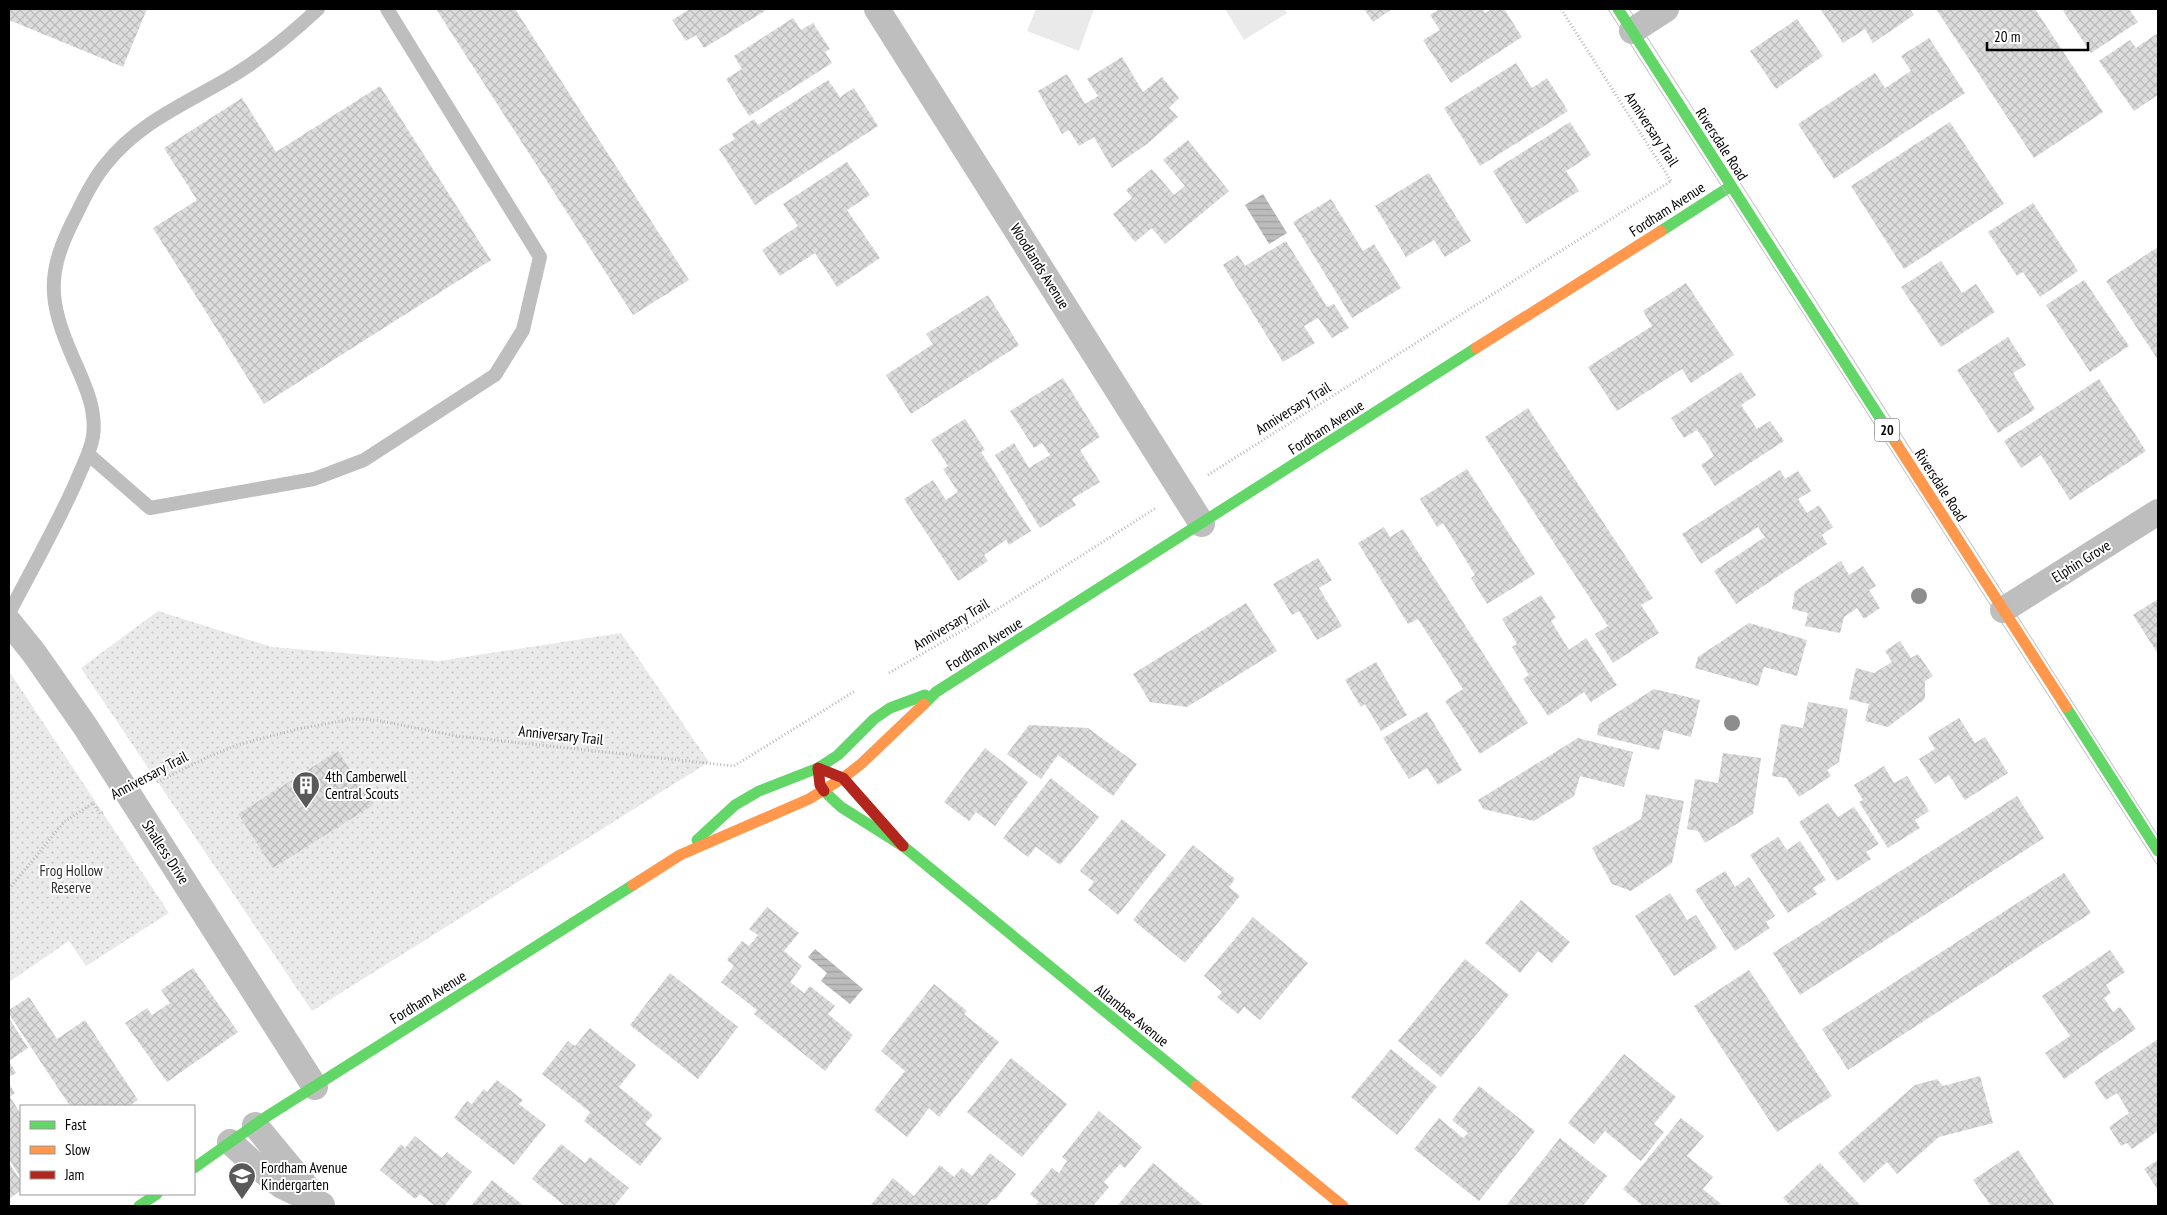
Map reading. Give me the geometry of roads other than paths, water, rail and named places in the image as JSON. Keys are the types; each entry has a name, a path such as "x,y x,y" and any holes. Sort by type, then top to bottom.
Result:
{"street":[{"name":"Woodlands Avenue","path":"877,9 1202,524"},
{"name":"Riversdale Road","path":"1618,9 2158,850"},
{"path":"1632,31 1666,9"},
{"name":"Fordham Avenue","path":"195,1167 230,1142 315,1087 680,855 809,800 861,764 936,692 1731,186"},
{"name":"Elphin Grove","path":"2003,610 2158,512"},
{"name":"Shalless Drive","path":"9,622 46,669 315,1087"},
{"name":"Fordham Avenue","path":"680,855 735,805 759,791 818,768 838,756 874,719 890,708 936,692"},
{"name":"Allambee Avenue","path":"902,846 843,778 818,768 820,785 841,808 902,846 1343,1206"},
{"path":"255,1126 322,1206"},
{"path":"230,1142 282,1186 322,1206"},
{"path":"139,1206 156,1195"}],"lane":[{"path":"9,613 57,526 88,454 93,435 93,413 86,386 56,313 53,286 55,262 85,195 104,165 126,141 146,125 258,60 290,35 318,9"},
{"path":"88,454 150,508 314,479 364,460 495,375 524,330 540,258 387,9"}],"tram line":[{"path":"1608,9 2158,866"},
{"path":"1629,9 2158,836"}],"place":[{"name":"4th Camberwell Central Scouts","path":"306,809"},
{"name":"Fordham Avenue Kindergarten","path":"242,1200"}],"park label":[{"name":"Frog Hollow Reserve","path":"71,878"}]}
